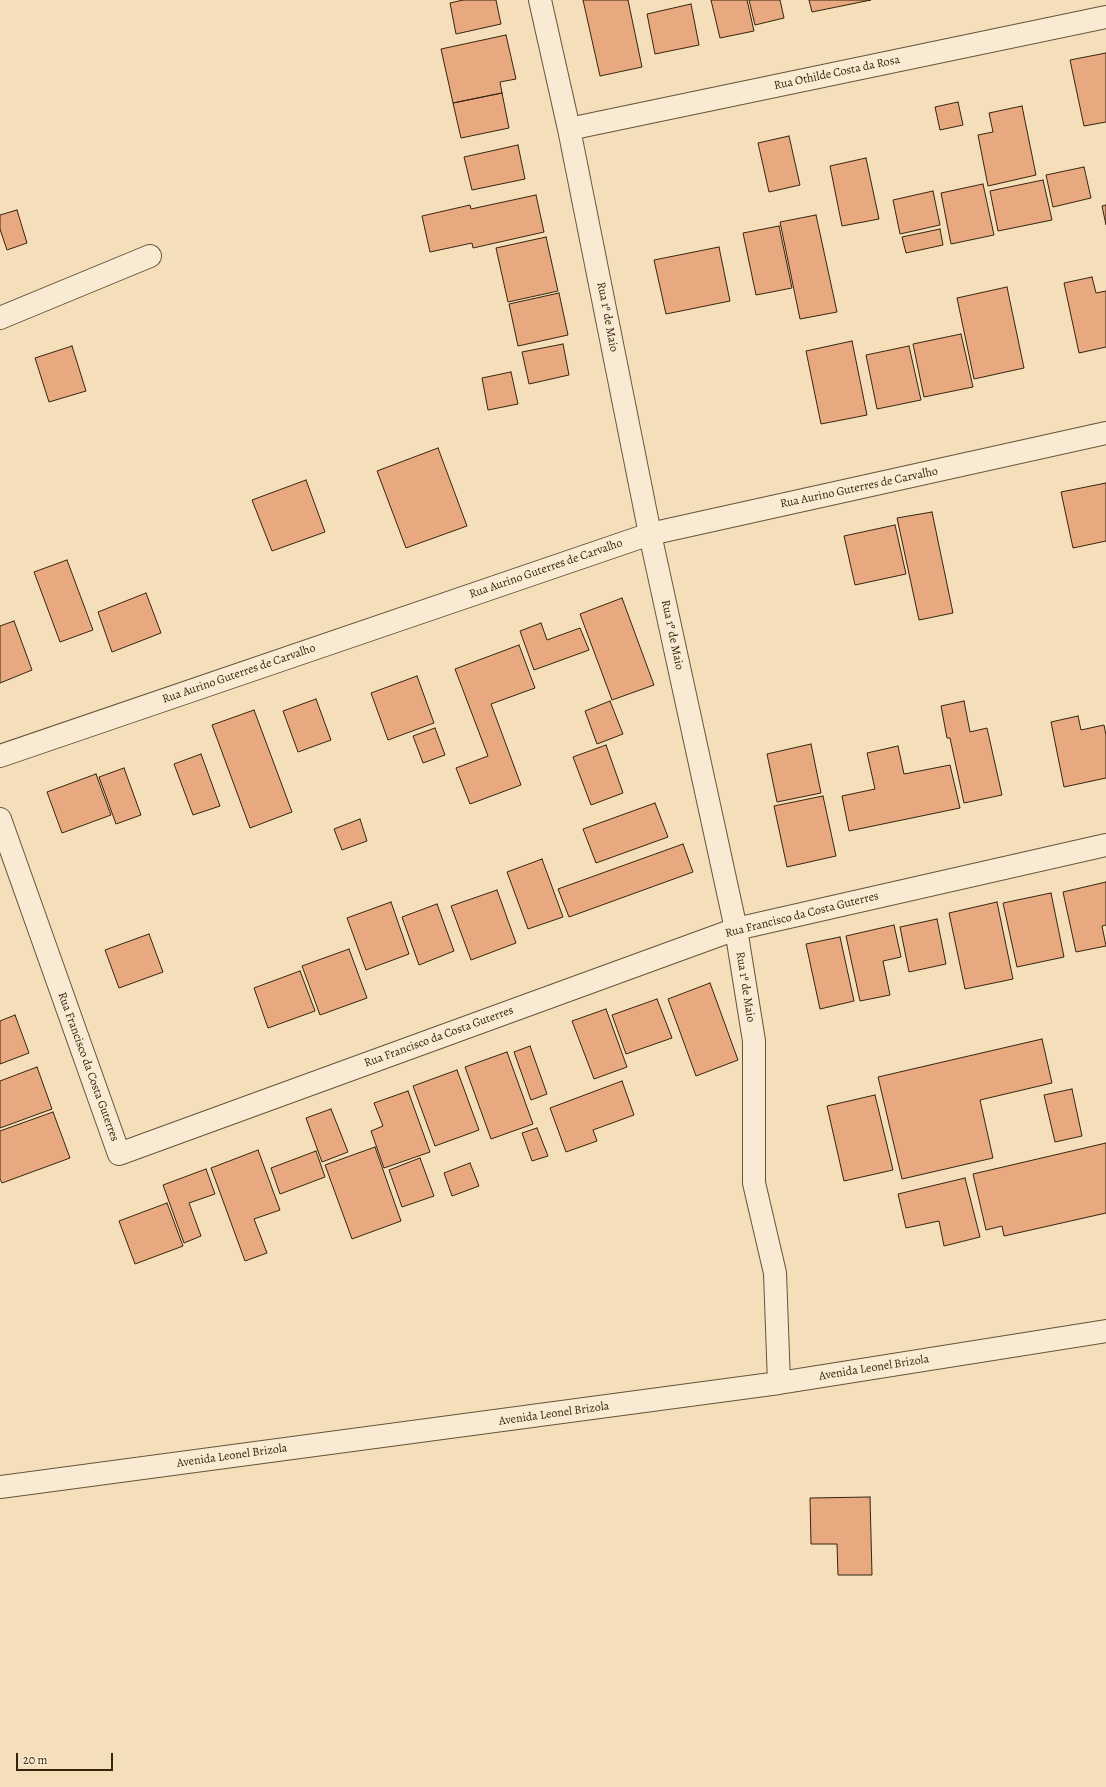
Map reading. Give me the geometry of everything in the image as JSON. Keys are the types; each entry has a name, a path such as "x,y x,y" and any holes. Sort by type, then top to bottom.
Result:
{"street":[{"name":"Rua 1º de Maio","path":"540,0 569,129 650,534 736,929 754,1041 754,1183 775,1273 779,1384"},
{"name":"Rua Othilde Costa da Rosa","path":"569,129 1106,17"},
{"path":"0,318 150,256"},
{"name":"Rua Aurino Guterres de Carvalho","path":"0,756 650,534 1106,433"},
{"name":"Rua Francisco da Costa Guterres","path":"0,819 119,1154 736,929 1106,845"},
{"name":"Avenida Leonel Brizola","path":"0,1487 779,1384 1106,1331"}],"building":[{"path":"463,0 496,0 501,24 456,34 450,3"},
{"path":"583,0 628,0 642,67 600,76"},
{"path":"711,0 747,0 754,31 720,38"},
{"path":"749,0 780,0 784,18 755,25"},
{"path":"809,0 871,0 812,12"},
{"path":"691,4 699,45 655,54 647,14"},
{"path":"506,35 516,79 500,82 502,93 453,103 441,49"},
{"path":"1106,53 1106,122 1084,126 1070,60"},
{"path":"502,93 509,128 461,138 453,103"},
{"path":"958,102 963,125 940,130 935,107"},
{"path":"1022,106 1036,175 988,186 978,135 993,132 989,113"},
{"path":"789,136 800,185 769,192 758,143"},
{"path":"518,145 525,179 472,190 464,157"},
{"path":"866,158 879,219 842,226 830,166"},
{"path":"1084,167 1091,198 1053,207 1046,175"},
{"path":"1043,180 1052,220 998,231 990,191"},
{"path":"983,184 994,235 951,244 941,193"},
{"path":"933,191 940,225 900,234 893,200"},
{"path":"536,195 544,232 473,248 472,243 430,252 422,216 470,205 471,209"},
{"path":"1106,205 1106,225 1102,206"},
{"path":"17,210 27,243 7,250 0,229 0,215"},
{"path":"816,215 837,312 800,319 780,222"},
{"path":"779,226 792,288 756,295 743,233"},
{"path":"940,229 943,245 906,253 902,237"},
{"path":"546,237 558,291 508,302 496,248"},
{"path":"719,247 730,301 666,314 654,260"},
{"path":"1092,277 1096,293 1106,291 1106,347 1079,353 1064,283"},
{"path":"1007,287 1024,368 974,379 957,298"},
{"path":"559,293 568,335 518,346 509,304"},
{"path":"961,334 973,387 924,397 913,344"},
{"path":"852,341 867,415 821,424 806,351"},
{"path":"563,344 569,375 529,384 522,352"},
{"path":"72,346 86,391 49,402 35,358"},
{"path":"909,346 921,400 877,409 866,355"},
{"path":"511,372 518,404 488,410 482,378"},
{"path":"438,448 467,526 406,548 377,471"},
{"path":"306,480 325,532 272,551 252,500"},
{"path":"1106,483 1106,541 1073,548 1061,492"},
{"path":"932,512 953,613 919,620 897,518"},
{"path":"895,525 906,574 855,585 844,536"},
{"path":"67,560 93,630 60,642 34,572"},
{"path":"146,593 161,633 112,652 98,612"},
{"path":"622,598 654,685 612,700 580,614"},
{"path":"14,621 32,670 0,683 0,626"},
{"path":"541,623 547,640 580,628 589,650 534,670 520,631"},
{"path":"519,645 535,688 491,704 521,785 470,804 456,768 488,756 455,669"},
{"path":"417,676 434,723 388,740 371,693"},
{"path":"316,699 331,740 298,752 283,711"},
{"path":"610,701 623,734 597,744 585,711"},
{"path":"964,701 970,732 987,728 1002,795 964,803 950,738 947,738 941,706"},
{"path":"254,710 292,812 250,828 212,725"},
{"path":"1078,716 1081,730 1104,725 1106,735 1106,778 1064,787 1051,722"},
{"path":"435,728 445,755 423,763 413,736"},
{"path":"811,744 821,793 777,802 767,754"},
{"path":"606,745 623,793 591,805 573,757"},
{"path":"898,746 904,774 950,765 960,808 849,831 842,796 875,789 867,753"},
{"path":"201,754 220,806 193,815 174,764"},
{"path":"124,768 141,815 116,824 99,777"},
{"path":"96,774 111,815 62,833 47,792"},
{"path":"823,796 836,856 787,867 774,806"},
{"path":"655,803 668,837 596,863 583,829"},
{"path":"360,819 367,841 342,850 334,829"},
{"path":"683,844 693,872 569,917 558,889"},
{"path":"542,859 563,917 528,929 507,872"},
{"path":"1106,882 1106,925 1102,926 1106,946 1076,952 1063,892"},
{"path":"497,890 516,943 471,960 451,906"},
{"path":"1051,893 1064,957 1017,967 1003,903"},
{"path":"391,902 409,954 366,970 347,918"},
{"path":"997,902 1013,979 965,989 949,913"},
{"path":"437,904 454,951 419,965 402,917"},
{"path":"937,919 946,964 909,972 900,927"},
{"path":"894,925 901,957 883,961 890,995 860,1001 846,936"},
{"path":"149,934 163,972 119,988 105,950"},
{"path":"840,937 854,1001 820,1009 806,944"},
{"path":"349,949 367,998 320,1015 302,966"},
{"path":"300,971 315,1011 268,1028 254,988"},
{"path":"710,983 738,1060 696,1076 668,999"},
{"path":"657,999 672,1038 626,1054 612,1015"},
{"path":"606,1009 627,1067 594,1079 572,1021"},
{"path":"15,1015 29,1053 0,1064 0,1021"},
{"path":"1042,1039 1052,1083 980,1100 993,1158 902,1179 878,1077"},
{"path":"530,1046 547,1094 531,1100 514,1052"},
{"path":"507,1052 533,1124 491,1139 465,1067"},
{"path":"37,1067 52,1109 0,1128 0,1081"},
{"path":"457,1070 479,1130 435,1146 413,1086"},
{"path":"622,1081 634,1115 593,1130 597,1141 566,1152 550,1108"},
{"path":"1072,1089 1082,1136 1055,1142 1044,1095"},
{"path":"408,1091 430,1152 384,1168 371,1131 383,1126 374,1103"},
{"path":"875,1095 893,1170 844,1181 827,1106"},
{"path":"331,1109 348,1152 322,1162 306,1118"},
{"path":"53,1112 70,1158 2,1183 0,1179 0,1131"},
{"path":"537,1128 548,1156 532,1161 522,1133"},
{"path":"1106,1143 1106,1213 1004,1236 1002,1226 986,1230 973,1174"},
{"path":"375,1147 401,1221 352,1239 325,1165"},
{"path":"258,1150 280,1210 254,1219 267,1253 245,1261 211,1168"},
{"path":"316,1151 325,1177 280,1194 271,1168"},
{"path":"420,1158 434,1196 402,1207 389,1170"},
{"path":"470,1163 479,1186 452,1196 444,1173"},
{"path":"206,1169 215,1194 189,1203 201,1236 184,1243 163,1185"},
{"path":"965,1178 980,1237 944,1246 939,1221 906,1228 898,1194"},
{"path":"167,1203 183,1246 135,1264 119,1221"},
{"path":"870,1497 872,1575 838,1575 837,1544 811,1544 810,1498"}]}
